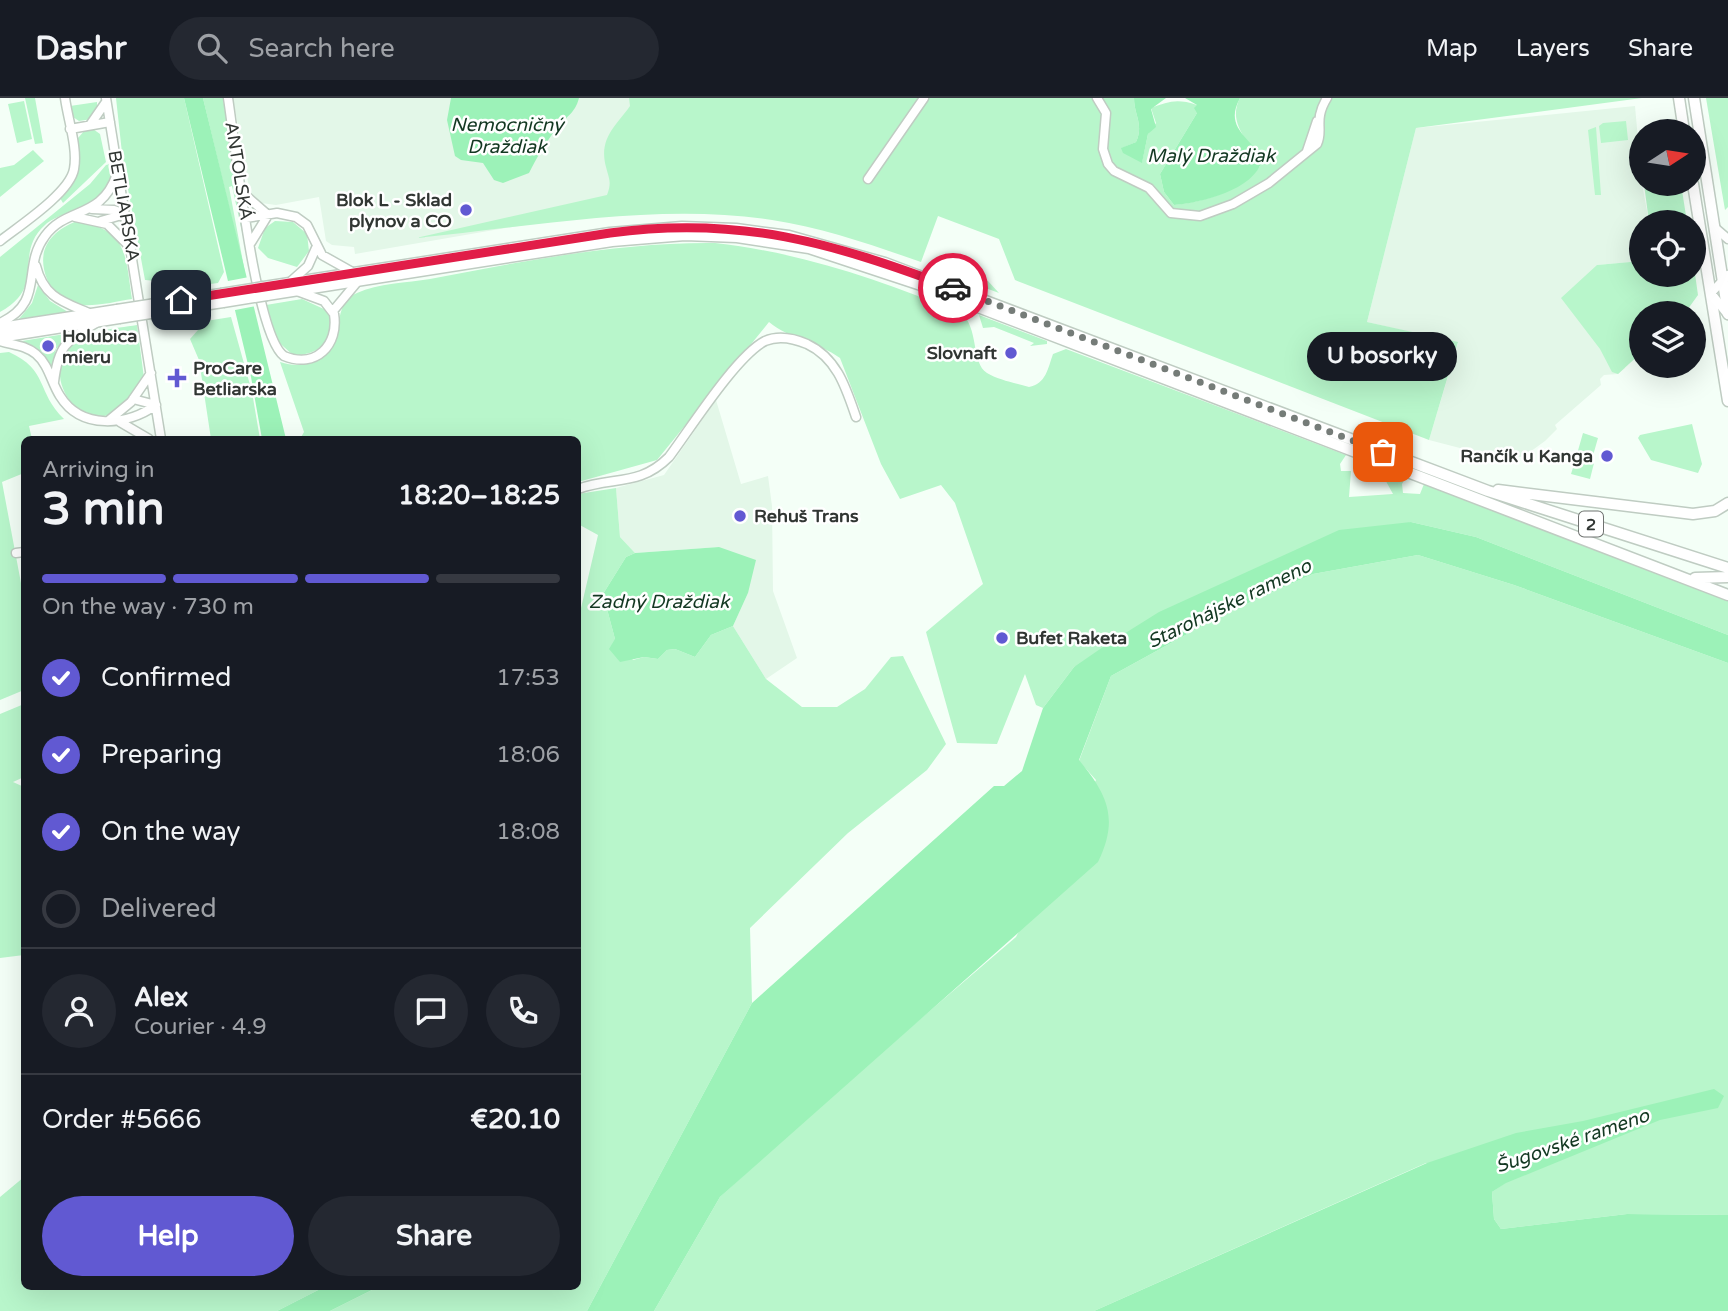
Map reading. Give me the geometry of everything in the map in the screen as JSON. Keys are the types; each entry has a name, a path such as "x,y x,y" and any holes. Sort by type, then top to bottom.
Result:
{"main road":[{"path":"1679,98 1683,119"},
{"path":"1694,98 1725,279 1728,314"},
{"path":"1695,196 1728,401"},
{"name":"2","path":"0,326 91,314 118,314 636,229 712,227 789,236 886,263 1488,491 1728,568"},
{"name":"2","path":"356,277 649,236 724,236 809,248 918,284 1728,595"},
{"name":"2","path":"0,339 100,321 118,314"},
{"path":"1488,491 1505,490 1693,514 1714,511 1728,503"},
{"path":"1674,573 1706,579 1728,577"}],"street":[{"path":"0,241 62,191 70,180 75,164 65,98"},
{"name":"ANTOLSKÁ","path":"228,98 250,244 270,334 281,354 305,359 324,352 334,334 333,310"},
{"path":"868,179 924,98"},
{"path":"1097,98 1106,113 1103,149 1108,164 1114,171 1149,188 1171,213 1200,216 1233,204 1269,183 1307,151 1320,137 1317,121 1327,98"},
{"path":"90,125 106,100"},
{"name":"BETLIARSKA","path":"106,100 161,436"},
{"path":"70,129 110,122"},
{"path":"92,209 110,190 118,172"},
{"path":"243,192 268,215"},
{"path":"0,326 25,304 38,248 58,223 92,209 114,209 125,214"},
{"path":"72,217 101,221 125,214"},
{"path":"246,218 286,214 303,221 313,236 316,248 330,261 356,277 333,310 317,297 292,287 309,266 316,248"},
{"path":"250,244 268,215"},
{"path":"101,221 131,248"},
{"path":"1714,226 1728,239"},
{"path":"35,262 41,282 53,297 91,314"},
{"path":"1725,279 1711,293 1728,314"},
{"path":"54,382 58,359 64,345 100,321"},
{"path":"581,488 634,479 654,472 669,457 753,349 779,337 796,339 824,354 838,372 856,417"},
{"path":"0,339 34,353 64,402 74,412 92,420 118,421 142,415 156,405"},
{"path":"108,421 133,400 151,373"},
{"path":"133,400 156,405"},
{"path":"118,421 145,436"}],"shaded area":[{"path":"25,98 35,98 43,143 35,144"},
{"path":"116,98 184,98 224,272 218,283 203,285 145,280 123,162"},
{"path":"203,98 223,98 248,259 232,186 229,187 246,278"},
{"path":"233,98 669,98 675,199 355,254 354,247 332,245 326,241 319,197 276,205 261,203 250,193"},
{"path":"629,98 1134,98 1139,125 1138,136 1136,142 1122,148 1142,162 1148,134 1156,123 1151,108 1172,102 1190,103 1197,105 1197,113 1160,174 1164,192 1174,205 1222,193 1244,182 1260,166 1238,125 1236,117 1240,98 1642,98 1416,128 1367,322 1458,342 1429,440 1015,280 999,239 938,216 921,262 810,228 729,215 595,218 416,238 607,195 610,184 604,157 605,148 610,133 630,106"},
{"path":"1706,98 1728,98 1728,207 1725,210"},
{"path":"24,101 32,139 17,143 8,104"},
{"path":"97,102 92,119 79,121 73,117 70,106"},
{"path":"1635,106 1636,119 1629,119 1629,196 1644,196 1647,210 1629,210 1629,262 1597,265 1625,368 1618,374 1604,375 1600,379 1601,385 1555,425 1557,429 1545,441 1523,457 1483,454 1429,440 1458,343 1367,322 1416,128"},
{"path":"1626,121 1628,140 1601,143 1599,126 1603,123"},
{"path":"1596,127 1601,195 1595,195 1588,130"},
{"path":"93,129 100,134 106,162 63,203 60,198 75,176 78,138 85,130"},
{"path":"33,150 44,161 0,197 0,168 14,165"},
{"path":"110,164 110,179 106,191 99,199 55,219 45,225 36,236 31,248 23,292 0,312 0,257 90,184 106,165"},
{"path":"1646,196 1683,196 1685,210 1647,210"},
{"path":"77,221 106,231 121,246 128,269 132,299 79,305 63,300 53,291 44,269 44,251 52,237"},
{"path":"275,221 293,222 307,234 309,251 297,267 268,258 258,248 265,228"},
{"path":"715,243 810,261 841,269 961,313 967,319 982,368 996,378 1029,387 1039,383 1045,375 1053,354 1066,349 1346,455 1340,464 1341,471 1351,471 1349,497 1393,494 1382,474 1372,470 1373,465 1406,477 1402,484 1403,493 1420,494 1424,484 1728,600 1728,635 1476,537 1411,522 1074,667 1043,708 1036,705 1025,674 997,744 957,743 926,632 983,584 955,503 941,485 900,499 881,464 840,358 785,333 769,322 657,460 581,481 581,436 302,436 304,432 280,362 303,365 327,355 336,337 343,307 348,299 357,293 383,285 572,254"},
{"path":"940,262 946,265 942,268 981,283 988,281 999,293 929,267"},
{"path":"1629,262 1629,287 1697,287 1698,295 1694,301 1629,301 1629,364 1618,374 1612,372 1600,349 1561,298 1597,265"},
{"path":"38,285 50,301 68,312 19,319 32,303"},
{"path":"302,299 326,310 332,328 330,336 319,348 302,355 293,355 276,340 266,305"},
{"path":"979,315 1047,341 1047,344 1030,346 1034,343 994,327 983,328"},
{"path":"231,317 252,392 259,436 211,436 199,360 190,339 206,321"},
{"path":"137,325 144,378 130,398 112,414 98,416 85,413 66,395 61,383 63,357 71,346 86,336"},
{"path":"71,333 56,349 52,367 42,352 22,341"},
{"path":"9,352 31,366 49,400 64,419 29,426 31,436 21,436 21,474 2,482 21,583 21,691 0,700 0,353"},
{"path":"716,400 741,484 768,476 772,506 773,591 797,658 766,679 733,626 748,593 719,547 635,553 620,537 616,488 664,475"},
{"path":"1692,424 1702,464 1698,473 1651,460 1638,438 1640,435"},
{"path":"1583,433 1598,438 1592,459 1577,454"},
{"path":"1576,458 1594,463 1590,479 1571,474"},
{"path":"616,488 620,537 635,553 626,557 603,594 615,639 633,660 644,657 658,659 667,650 675,649 695,657 711,635 733,626 766,679 802,707 837,707 865,689 891,657 903,656 946,744 927,770 848,833 750,928 752,1003 587,1311 330,1311 372,1290 581,1290 581,608 598,535 581,526 581,494"},
{"path":"1418,555 1514,585 1728,663 1728,1215 1627,1214 1501,1229 1494,1219 1492,1192 1505,1183 1426,1163 1094,1311 654,1311 720,1197 834,1093 1016,937 1096,780 1079,761 1111,676 1222,615 1313,574"},
{"path":"21,705 21,778 13,782 21,786 21,955 0,958 0,714"},
{"path":"21,1180 21,1290 318,1290 277,1311 0,1311 0,1197"}],"water":[{"path":"184,98 203,98 285,436 261,436 251,377"},
{"name":"Nemocničný Draždiak","path":"451,98 579,98 572,112 548,140 529,173 503,183 494,180 483,163 461,160 455,156 447,120"},
{"name":"Malý Draždiak","path":"1134,98 1166,98 1151,109 1156,127 1148,134 1142,163 1123,153 1121,148 1136,142 1138,136 1139,125"},
{"name":"Malý Draždiak","path":"1185,98 1240,98 1235,118 1237,125 1262,160 1249,179 1238,187 1211,198 1174,205 1164,192 1160,174 1197,113 1194,108 1197,105"},
{"name":"Starohájske rameno","path":"1411,522 1476,537 1728,635 1728,663 1514,585 1418,555 1313,574 1222,615 1111,676 1079,760 1097,785 1107,808 1108,833 1098,862 720,1197 654,1311 587,1311 752,1003 994,786 1004,786 1022,771 1043,708 1074,667 1159,612 1339,530"},
{"name":"Zadný Draždiak","path":"719,547 756,560 748,593 733,626 711,635 695,657 675,649 667,650 658,659 644,657 620,662 609,649 615,639 603,594 626,557 635,553"},
{"name":"Šugovské rameno","path":"1714,1089 1724,1096 1718,1108 1660,1120 1506,1183 1492,1192 1494,1219 1501,1229 1627,1214 1728,1215 1728,1311 1094,1311 1427,1163 1516,1133 1583,1121"},
{"path":"318,1290 372,1290 330,1311 277,1311"}],"pier":[{"path":"249,277 256,306 230,311 223,282"}],"way so far":[{"path":"953,288 1383,452"}],"place":[{"name":"Blok L - Sklad plynov a CO","path":"466,210"},
{"name":"Holubica mieru","path":"48,346"},
{"name":"Slovnaft","path":"1011,353"},
{"name":"ProCare Betliarska","path":"177,378"},
{"name":"U bosorky","path":"1383,452"},
{"name":"Rančík u Kanga","path":"1607,456"},
{"name":"Rehuš Trans","path":"740,516"},
{"name":"Bufet Raketa","path":"1002,638"}],"route":[{"path":"181,300 636,229 682,227 768,232 810,240 864,255 953,288"}]}
